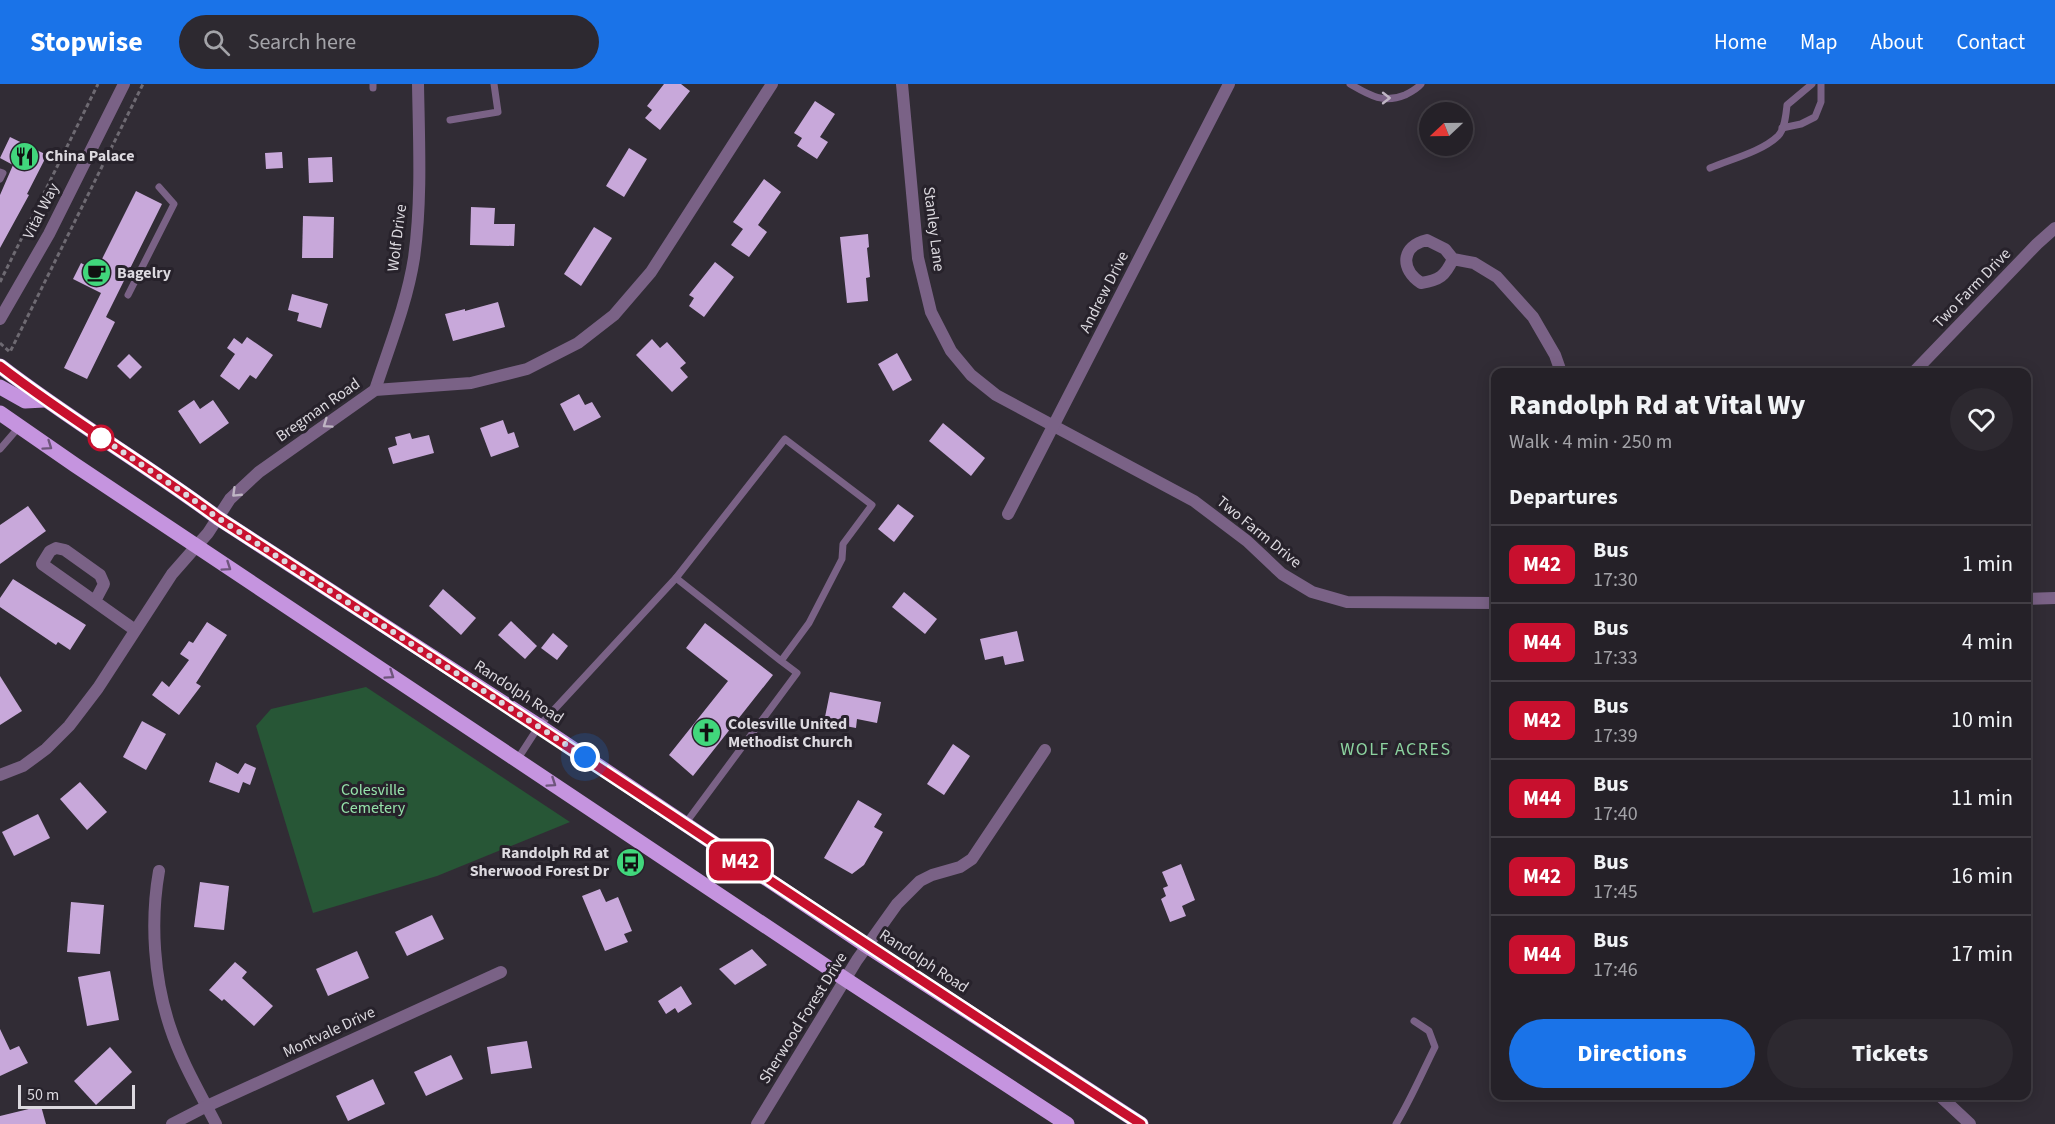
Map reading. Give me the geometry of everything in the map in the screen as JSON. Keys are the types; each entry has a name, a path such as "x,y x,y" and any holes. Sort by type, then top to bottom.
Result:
{"main road":[{"name":"Randolph Road","path":"0,366 44,400 218,518 539,726 867,946 1141,1124"},
{"path":"0,387 26,401 44,400"},
{"path":"0,413 845,979 1067,1124"}],"street":[{"name":"Vital Way","path":"0,319 49,234 124,84"},
{"name":"Wolf Drive","path":"375,390 402,311 413,261 419,211 418,84"},
{"name":"Bregman Road","path":"1,773 22,766 46,749 69,726 98,688 172,574 197,546 230,499 260,472 375,390 471,383 527,369 578,343 614,315 651,272 772,84"},
{"name":"Stanley Lane","path":"902,84 918,258 931,312 951,351 971,375 996,395 1054,427"},
{"name":"Andrew Drive","path":"1008,514 1228,84"},
{"name":"Two Farm Drive","path":"1918,368 2055,228"},
{"path":"1453,259 1474,263 1497,277 1533,317 1555,355 1560,368"},
{"name":"Two Farm Drive","path":"1054,427 1194,501 1247,541 1282,574 1312,592 1347,602 1491,603"},
{"path":"95,602 104,584 100,574 65,550 56,548 50,551 42,564 95,602 135,630"},
{"path":"2031,599 2055,598"},
{"name":"Sherwood Forest Drive","path":"757,1124 845,979 897,903 920,881 932,874 960,867 972,859 1045,750"},
{"path":"159,871 155,898 155,935 160,990 170,1029 216,1124"},
{"name":"Montvale Drive","path":"172,1124 501,972"},
{"path":"1944,1100 1970,1124"}],"lane":[{"path":"450,120 498,112 494,84"},
{"path":"1350,84 1374,97 1385,100 1403,96 1421,84"},
{"path":"1710,168 1760,148 1779,135 1787,105 1812,84"},
{"path":"1782,128 1802,124 1815,117 1821,102 1821,84"},
{"path":"0,172 3,173 0,179"},
{"path":"128,295 174,204 159,187"},
{"path":"0,449 19,427"},
{"path":"517,760 539,726 676,578 785,439 872,505 843,544 842,559 809,623 781,661"},
{"path":"676,578 797,673 685,824"},
{"path":"1396,1124 1412,1099 1421,1074 1436,1047 1429,1031 1414,1022"}],"path":[{"path":"0,282 98,84"},
{"path":"0,343 10,352 143,84"}],"green space":[{"name":"Colesville Cemetery","path":"366,687 570,822 437,876 313,913 256,726 271,709"}],"building":[{"path":"664,84 681,84 690,91 660,130 645,118 652,110 647,106"},
{"path":"815,101 835,114 820,137 828,142 817,159 797,146 802,138 794,133"},
{"path":"10,137 47,155 27,194 29,195 0,248 0,195 13,165 0,158"},
{"path":"629,148 647,159 624,197 606,186"},
{"path":"282,152 283,168 266,169 265,153"},
{"path":"332,157 333,182 309,183 308,158"},
{"path":"764,179 781,192 758,225 767,232 749,257 731,245 743,229 733,222"},
{"path":"136,191 162,204 106,317 115,322 87,379 64,368 101,293 73,279 81,263 96,271"},
{"path":"471,207 495,208 494,224 515,224 514,246 470,245"},
{"path":"303,216 334,217 333,258 302,258"},
{"path":"594,227 612,238 581,286 564,274"},
{"path":"868,234 870,277 866,278 868,301 847,303 840,237"},
{"path":"715,262 734,277 704,317 689,306 694,298 689,295"},
{"path":"292,294 328,304 321,328 297,321 299,313 288,310"},
{"path":"498,302 505,327 453,341 445,314"},
{"path":"247,337 273,355 256,379 250,375 239,390 220,376 235,354 227,348 234,338 242,344"},
{"path":"652,339 660,348 667,342 686,363 680,368 688,377 672,392 636,355"},
{"path":"897,353 912,380 893,391 878,364"},
{"path":"129,354 142,367 130,379 117,366"},
{"path":"579,394 585,405 592,402 601,417 574,431 560,404"},
{"path":"194,400 200,409 213,400 229,423 200,444 178,411"},
{"path":"503,420 508,434 514,432 519,447 491,457 480,428"},
{"path":"943,423 985,458 971,476 929,441"},
{"path":"410,433 412,439 429,435 434,453 393,464 388,448 397,445 395,437"},
{"path":"898,504 914,516 894,542 878,529"},
{"path":"28,506 46,531 0,564 0,525"},
{"path":"13,579 86,625 70,650 58,642 56,645 0,607 0,598"},
{"path":"443,589 476,618 461,635 429,606"},
{"path":"904,592 937,619 925,634 892,607"},
{"path":"511,621 537,646 525,659 498,635"},
{"path":"207,622 227,635 196,683 201,686 179,715 152,695 162,681 169,687 189,660 180,654 189,641 193,643"},
{"path":"705,623 773,675 693,776 669,755 728,681 686,648"},
{"path":"1017,631 1024,661 1005,665 1003,656 985,660 980,639"},
{"path":"553,633 568,646 557,660 541,648"},
{"path":"0,676 22,711 0,725"},
{"path":"830,692 881,702 877,723 857,719 856,728 824,722"},
{"path":"142,721 166,734 146,770 123,757"},
{"path":"953,744 970,756 944,795 927,784"},
{"path":"216,762 238,774 245,763 256,768 250,785 243,782 239,793 209,782"},
{"path":"80,782 107,812 87,830 60,799"},
{"path":"858,800 882,814 874,827 883,832 864,865 852,874 824,858"},
{"path":"38,814 50,838 14,856 2,832"},
{"path":"1181,864 1195,900 1182,906 1186,916 1170,922 1161,899 1166,896 1163,888 1168,886 1162,872"},
{"path":"200,882 229,886 224,930 194,927"},
{"path":"600,889 606,902 618,897 632,931 624,934 628,942 605,951 582,896"},
{"path":"71,902 104,905 100,954 67,952"},
{"path":"432,915 444,939 407,956 395,932"},
{"path":"752,949 767,965 735,985 719,969"},
{"path":"357,951 369,978 328,996 316,969"},
{"path":"235,962 247,972 242,978 273,1006 254,1026 224,999 222,1001 209,990"},
{"path":"110,971 119,1020 87,1026 78,977"},
{"path":"681,986 692,1004 678,1013 675,1008 666,1014 658,1001"},
{"path":"0,1029 10,1050 19,1046 28,1063 0,1076"},
{"path":"527,1041 532,1068 491,1074 487,1047"},
{"path":"110,1047 132,1072 96,1105 74,1081"},
{"path":"451,1055 463,1079 426,1096 414,1072"},
{"path":"373,1079 385,1104 348,1121 336,1096"},
{"path":"41,1106 46,1124 0,1124 0,1116"}],"bus line":[{"name":"M42","path":"0,366 44,400 218,518 539,726 867,946 1141,1124"}],"place":[{"name":"China Palace","path":"24,156"},
{"name":"Bagelry","path":"96,273"},
{"name":"Colesville United Methodist Church","path":"707,733"},
{"name":"Randolph Rd at Sherwood Forest Dr","path":"630,862"}],"district":[{"name":"WOLF ACRES","path":"1396,749"}],"route":[{"path":"101,438 99,436 218,518 585,757"}]}
